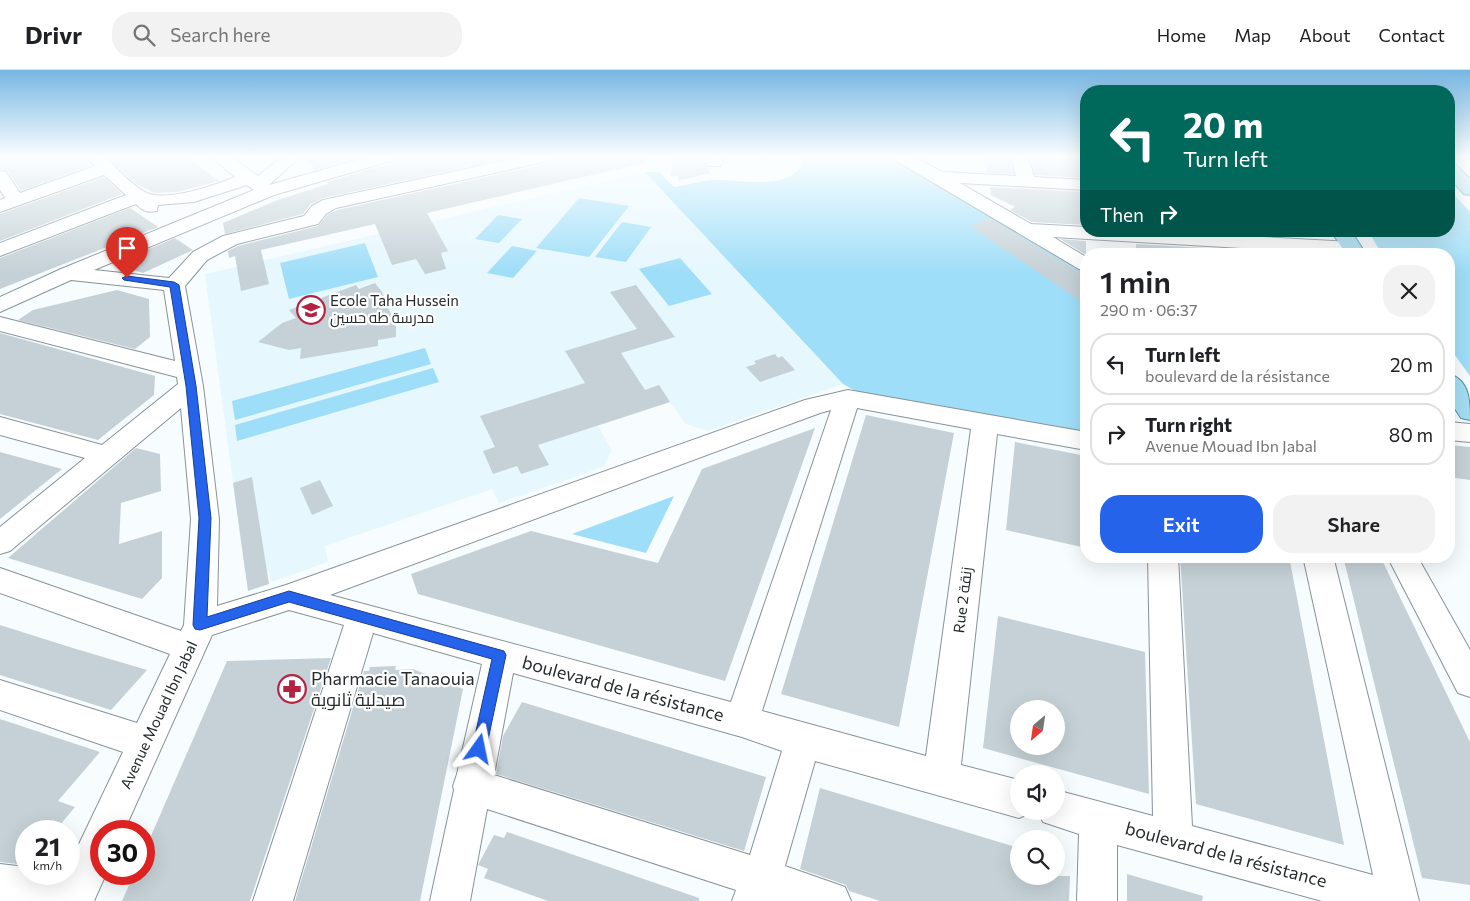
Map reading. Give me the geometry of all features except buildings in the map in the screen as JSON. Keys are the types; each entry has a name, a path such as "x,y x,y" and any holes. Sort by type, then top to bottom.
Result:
{"main road":[{"path":"1455,391 1470,412"}],"street":[{"path":"8,204 28,195"},
{"path":"136,195 206,252"},
{"path":"0,250 138,197 152,200 185,199 200,195"},
{"path":"0,305 68,272 231,205 245,195"},
{"path":"317,195 330,204"},
{"path":"68,272 174,285 206,252 230,240 267,229 311,220 319,210 330,204 372,195"},
{"path":"970,195 1080,261"},
{"path":"231,205 267,229"},
{"path":"1030,230 1080,233"},
{"path":"1148,237 1233,242 1349,244"},
{"name":"Avenue Mouad Ibn Jabal","path":"110,820 195,636 205,518 190,379 174,285"},
{"path":"0,324 190,379"},
{"path":"0,543 106,455 190,379"},
{"path":"0,580 195,636 289,596 806,409 848,398 1080,440"},
{"path":"742,721 848,398"},
{"name":"Rue 2 زنقة","path":"940,777 985,422"},
{"path":"0,426 106,455"},
{"path":"1455,431 1470,432"},
{"path":"1163,563 1173,839"},
{"path":"1320,563 1397,901"},
{"path":"1406,563 1470,682"},
{"name":"boulevard de la résistance","path":"289,596 362,618 742,721 803,741 1010,796"},
{"path":"273,901 362,618"},
{"path":"450,901 471,786 500,655"},
{"path":"0,695 146,743"},
{"path":"757,890 803,741"},
{"path":"471,786 757,890 831,901"},
{"name":"boulevard de la résistance","path":"1065,811 1397,901"},
{"path":"1097,901 1098,820"},
{"path":"0,884 75,897 90,864"}],"shaded area":[{"path":"547,195 666,195 843,384 708,431 686,424 670,402 598,426 612,451 603,467 499,503 492,489 325,546 328,562 271,582 269,571 246,579 205,274"},
{"path":"666,195 961,195 1080,267 1080,433 861,394 843,384"},
{"path":"1455,196 1470,212 1470,376 1455,355 1455,248 1378,248 1372,237 1455,237"},
{"path":"579,198 629,206 589,257 536,248"},
{"path":"498,215 522,219 499,243 475,239"},
{"path":"622,222 651,227 626,262 595,257"},
{"path":"365,243 378,277 289,299 280,263"},
{"path":"512,246 537,251 513,278 487,273"},
{"path":"680,258 712,294 669,306 639,269"},
{"path":"425,348 431,364 235,420 232,401"},
{"path":"433,368 439,382 237,441 235,425"},
{"path":"674,496 646,553 572,534"}],"place":[{"name":"Ecole Taha Hussein مدرسة طه حسين","path":"311,310"},
{"name":"Pharmacie Tanaouia صيدلية ثانوية","path":"292,689"}],"route":[{"path":"127,278 174,285 191,386 205,518 200,625 289,596 362,618 500,655 479,749"}]}
